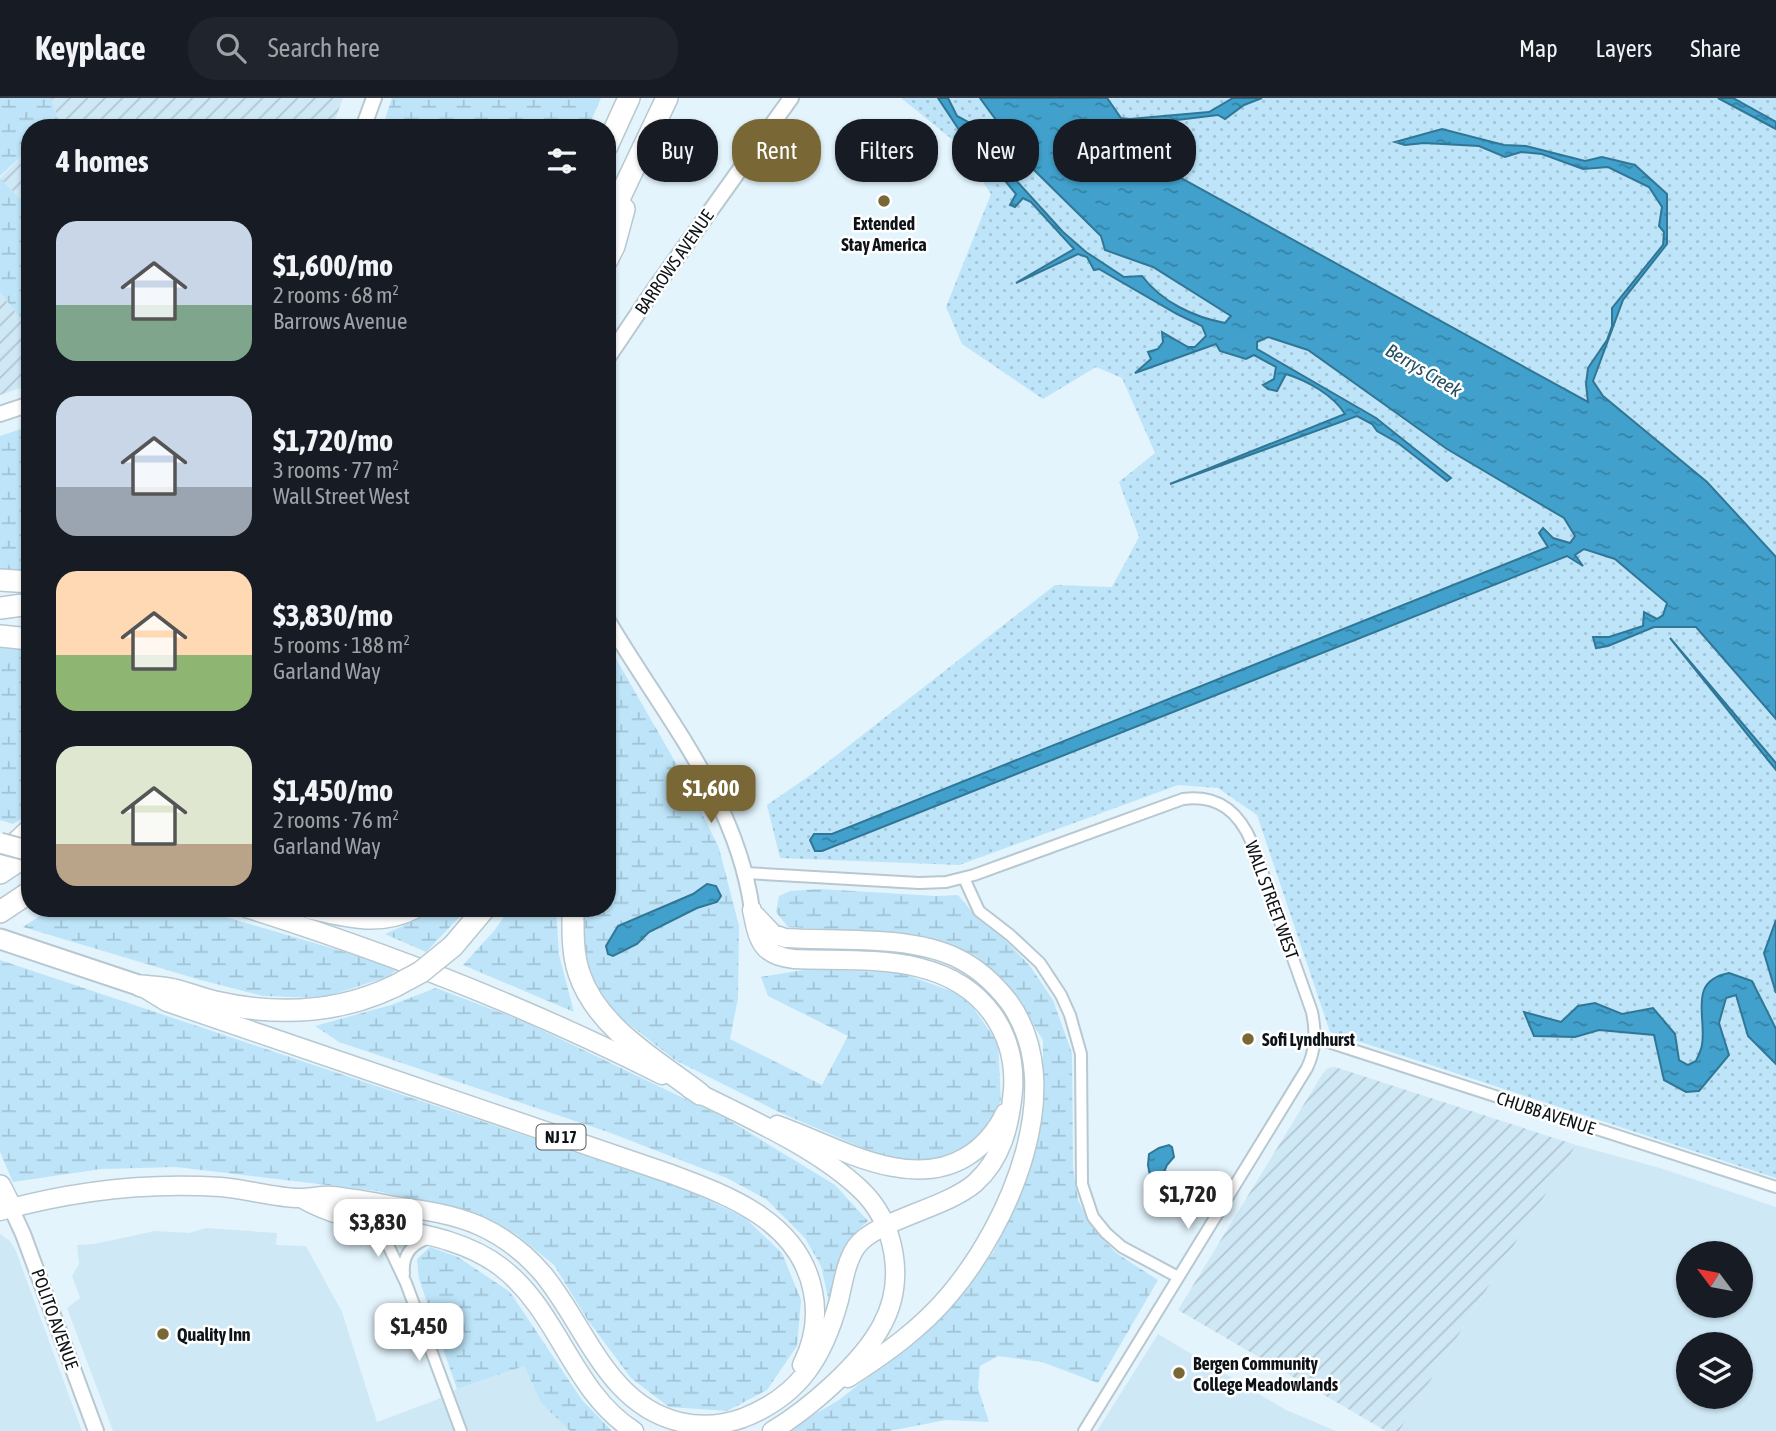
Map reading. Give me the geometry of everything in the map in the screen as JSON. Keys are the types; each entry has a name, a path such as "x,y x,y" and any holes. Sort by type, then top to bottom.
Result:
{"highway":[{"path":"616,126 629,98"},
{"path":"616,207 667,98"},
{"path":"616,239 634,172"},
{"path":"0,580 21,581"},
{"path":"0,608 21,605"},
{"path":"0,636 21,638"},
{"path":"0,858 21,838"},
{"path":"0,843 21,849"},
{"path":"0,873 21,858"},
{"path":"0,912 21,898"},
{"path":"356,917 391,917"},
{"path":"141,986 173,989 239,1007 312,1011 341,1006 395,986 421,972 453,946 477,917"},
{"path":"574,917 576,962 583,984 595,1003 622,1034 700,1094"},
{"name":"NJ 17","path":"8,941 141,986"},
{"path":"0,1186 6,1210"}],"main road":[{"path":"752,910 760,941 778,957 917,966 957,981 983,1002 1000,1026 1010,1051 1013,1080 1004,1138 998,1155 987,1171 955,1197 868,1236 852,1253 828,1336 812,1366 788,1392 760,1409"},
{"path":"752,910 767,930 779,937 921,945 968,963 989,979 1013,1008 1027,1036 1033,1065 1032,1108 1020,1168 1004,1211 978,1256 948,1296 919,1327 871,1364 772,1431"},
{"path":"273,917 368,948 466,985 583,1037 720,1104 792,1143 852,1181 869,1198 886,1226 894,1252 892,1300 884,1322 856,1360 804,1408"},
{"name":"NJ 17","path":"6,1210 77,1193 160,1186 224,1188 301,1198 326,1196 436,1213 480,1226 510,1244 536,1266 557,1293 612,1378 645,1408 676,1421 709,1425 739,1419 760,1409 785,1389 798,1372 811,1342 815,1319 812,1287 800,1257 788,1239 762,1216 734,1200 692,1182 167,1002 141,986"},
{"path":"720,1104 886,1165 909,1170 930,1170 957,1162 987,1140 1004,1115 1013,1080"},
{"name":"NJ 17","path":"301,1198 322,1210 435,1237 479,1253 515,1279 544,1316 594,1395 634,1431"}],"street":[{"path":"366,119 374,98"},
{"name":"BARROWS AVENUE","path":"616,346 791,98"},
{"path":"0,414 21,407"},
{"path":"616,633 718,799 732,829 746,873 752,910"},
{"name":"WALL STREET WEST","path":"746,873 919,883 946,882 1194,797 1218,802 1236,815 1252,843 1312,1012 1316,1038 1307,1068 1084,1431"},
{"path":"964,878 979,911 1030,952 1046,971 1061,995 1075,1028 1081,1054 1081,1173 1088,1206 1100,1226 1122,1247 1178,1277"},
{"path":"1061,995 1065,989 1072,991"},
{"name":"CHUBB AVENUE","path":"1316,1038 1776,1187"},
{"name":"POLITO AVENUE","path":"6,1210 23,1234 96,1431"},
{"path":"364,1221 387,1244 406,1283 461,1431"},
{"path":"406,1283 403,1265 407,1254 418,1242 435,1237"}],"shaded area":[{"path":"51,98 343,98 335,119 58,119"},
{"path":"21,157 21,200 0,178"},
{"path":"0,292 21,319 21,388 0,395"},
{"path":"1335,1067 1576,1145 1399,1431 1386,1431 1178,1310 1323,1073 1328,1068"},
{"path":"1576,1145 1660,1168 1776,1207 1776,1431 1399,1431"},
{"path":"206,1228 277,1233 276,1245 306,1246 342,1312 377,1422 436,1400 457,1389 524,1366 541,1403 570,1431 113,1431 67,1308 80,1298 72,1276 79,1264 77,1245 155,1231 189,1233"},
{"path":"0,1234 10,1241 16,1251 82,1431 0,1431"},
{"name":"Bergen Community College Meadowlands","path":"1158,1334 1286,1410 1336,1431 1097,1431"}],"green space":[{"path":"0,98 51,98 58,119 21,119 21,156 0,176"},
{"path":"392,98 601,98 592,119 385,119"},
{"path":"901,98 1776,98 1776,1178 1330,1032 1257,815 1218,788 1178,785 959,865 780,858 767,805 815,772 1055,585 1112,587 1139,537 1119,482 1155,453 1122,378 1096,367 1043,399 962,344 946,307 991,194 983,182 1039,182 1039,119 952,119 952,139 938,128 938,119 927,119"},
{"path":"0,178 21,200 21,319 0,292"},
{"path":"21,429 21,571 0,570 0,436"},
{"path":"0,646 21,649 21,819 13,824 0,820"},
{"path":"616,659 685,779 719,848 739,926 738,998 730,1039 822,1085 848,1036 768,996 761,977 810,969 901,973 965,996 998,1043 1001,1101 981,1133 951,1158 908,1163 858,1146 779,1112 675,1060 616,1014 597,987 585,958 585,917 616,917"},
{"path":"820,889 958,895 978,919 1005,940 1030,966 1053,1000 1072,1053 1073,1168 1078,1200 1092,1227 1116,1253 1158,1280 1098,1383 1042,1362 998,1356 980,1366 978,1388 989,1422 946,1420 889,1431 786,1431 839,1400 931,1327 993,1253 1029,1173 1043,1095 1043,1040 1006,982 976,956 950,944 901,933 788,927 776,912 779,896 790,891"},
{"path":"38,917 226,917 399,968 387,977 322,998 263,996 23,927"},
{"path":"423,917 459,917 426,952 385,934"},
{"path":"504,917 557,917 559,955 574,1012 463,965"},
{"path":"0,960 690,1191 745,1218 782,1253 801,1300 797,1346 767,1390 727,1411 669,1407 631,1378 587,1319 554,1265 516,1234 473,1212 377,1191 176,1167 101,1169 13,1182 0,1152"},
{"path":"436,988 525,1022 727,1119 835,1185 868,1221 850,1240 841,1257 829,1302 821,1266 805,1238 766,1199 727,1178 608,1132 339,1042 315,1026 391,1005"},
{"path":"430,1247 458,1257 510,1292 582,1400 612,1431 570,1431 541,1403 524,1366 457,1389 419,1279 417,1259"}],"water":[{"path":"938,98 948,98 957,116 963,119 952,119"},
{"name":"Berrys Creek","path":"980,98 1107,98 1121,118 1130,119 1053,119 1053,182 1188,182 1588,402 1588,368 1607,340 1612,326 1612,308 1663,245 1664,232 1659,226 1662,207 1649,187 1608,167 1583,169 1542,154 1521,152 1505,157 1479,146 1424,143 1405,145 1395,142 1442,129 1585,161 1602,157 1635,165 1667,194 1667,244 1623,300 1593,381 1603,396 1707,482 1776,557 1776,719 1696,627 1654,627 1608,646 1596,648 1593,637 1609,637 1643,626 1644,612 1657,619 1663,615 1667,603 1615,559 1584,549 1575,555 1583,566 1567,556 822,851 815,851 810,840 814,834 832,834 1548,547 1539,533 1543,528 1553,538 1570,543 1575,536 1564,518 1447,449 1308,350 1268,337 1257,342 1257,349 1376,418 1451,478 1447,481 1398,443 1377,431 1372,424 1357,416 1170,484 1345,414 1319,390 1286,374 1277,391 1268,389 1263,385 1274,379 1276,367 1254,355 1246,359 1220,351 1216,344 1135,373 1151,359 1148,352 1158,349 1163,342 1162,332 1188,347 1195,347 1206,336 1202,326 1099,269 1094,270 1087,257 1078,254 1016,283 1074,249 1031,202 1023,198 1015,207 1010,205 1016,194 1006,182 1018,182 1063,232 1086,252 1124,277 1142,276 1159,293 1179,307 1201,317 1225,323 1231,316 1153,267 1105,250 1101,236 1039,175 1039,119 995,119"},
{"path":"1233,98 1262,98 1244,105 1225,119 1218,115 1185,119 1130,119 1209,112"},
{"path":"1718,98 1733,98 1776,122 1776,129"},
{"path":"1670,638 1776,763 1776,770"},
{"path":"707,884 716,886 721,896 717,902 697,908 649,932 637,944 613,956 608,954 606,946 618,926 693,894"},
{"path":"1776,920 1776,993 1764,953"},
{"path":"1729,973 1752,981 1776,1029 1776,1064 1748,1036 1736,995 1726,998 1719,1023 1729,1055 1699,1091 1686,1092 1664,1080 1654,1035 1599,1030 1575,1037 1534,1036 1524,1012 1561,1022 1578,1006 1595,1003 1622,1014 1653,1008 1675,1034 1679,1060 1688,1065 1696,1061 1702,1045 1703,992 1716,977"},
{"path":"1169,1145 1174,1157 1163,1175 1153,1178 1148,1165 1149,1154"}],"place":[{"name":"Extended Stay America","path":"884,201"},
{"name":"Sofi Lyndhurst","path":"1248,1039"},
{"name":"Quality Inn","path":"163,1334"},
{"name":"Bergen Community College Meadowlands","path":"1179,1373"}]}
